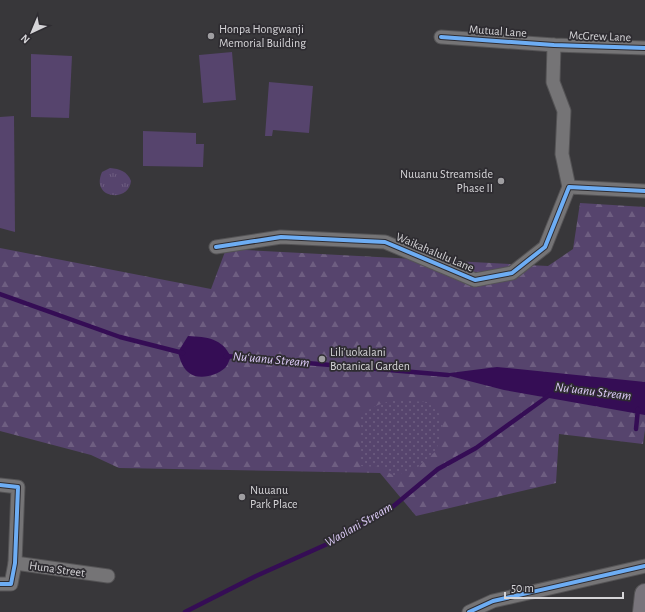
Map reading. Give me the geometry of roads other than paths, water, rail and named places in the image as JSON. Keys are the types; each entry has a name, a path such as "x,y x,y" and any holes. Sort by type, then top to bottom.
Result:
{"main road":[{"path":"643,612 645,594"}],"street":[{"name":"Mutual Lane","path":"441,37 554,44"},
{"name":"McGrew Lane","path":"569,186 562,154 564,111 553,82 554,44 645,48"},
{"path":"569,186 645,191"},
{"name":"Waikahalulu Lane","path":"216,247 281,237 385,242 475,280 512,273 545,247 569,186"},
{"path":"0,485 18,487 15,563"},
{"name":"Huna Street","path":"0,584 11,584 15,563 108,576"},
{"path":"468,612 493,601 645,566"}],"water":[{"path":"188,336 208,338 223,346 231,357 226,367 217,373 202,377 192,375 188,372 180,360 178,352"},
{"path":"497,367 645,382 645,415 504,390 442,374"}],"waterway":[{"name":"Nuʻuanu Stream","path":"0,294 120,337 183,353"},
{"name":"Nuʻuanu Stream","path":"226,356 448,375"},
{"name":"Waolani Stream","path":"185,612 256,576 334,541 390,509 438,469 476,448 551,394"},
{"path":"636,429 638,409"}],"place":[{"name":"Honpa Hongwanji Memorial Building","path":"211,36"},
{"name":"Nuuanu Streamside Phase II","path":"501,181"},
{"name":"Lili'uokalani Botanical Garden","path":"322,359"},
{"name":"Nuuanu Park Place","path":"242,497"}]}
